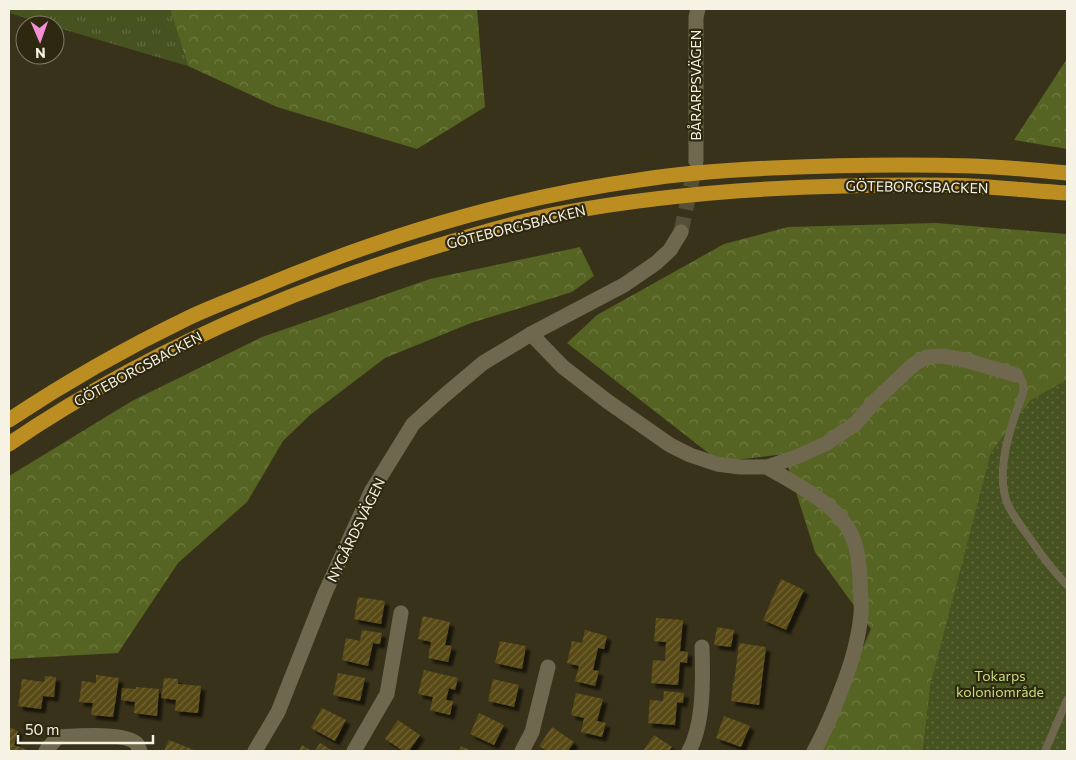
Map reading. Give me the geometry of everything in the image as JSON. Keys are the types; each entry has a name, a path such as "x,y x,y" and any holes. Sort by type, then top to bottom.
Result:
{"highway":[{"name":"GÖTEBORGSBACKEN","path":"9,420 46,396 126,350 190,317 300,271 389,239 473,214 555,193 650,178 808,166 974,166 1067,173"},
{"name":"GÖTEBORGSBACKEN","path":"9,444 95,390 153,358 231,321 314,286 395,258 476,234 555,214 637,201 710,193 806,187 887,185 972,186 1067,193"}],"street":[{"name":"BÅRARPSVÄGEN","path":"696,161 696,17 698,9"},
{"name":"NYGÅRDSVÄGEN","path":"255,751 278,712 325,593 371,492 414,424 484,363 531,334 624,285 656,263 670,250 681,232"},
{"path":"531,334 563,367 607,401 670,445 690,455 717,464 740,468 767,467 799,456 827,443 856,423 875,401 914,364 927,357 943,356 965,360 1016,375"},
{"path":"767,467 819,498 838,515 850,531 858,552 861,613 857,638 850,669 832,714 814,751"},
{"path":"354,751 387,694 401,613"},
{"path":"689,751 698,726 703,679 702,647"},
{"path":"522,751 532,732 548,667"},
{"path":"46,751 58,737 93,736 125,737 137,744 140,751"}],"lane":[{"path":"1016,375 1022,380 1024,386 1006,443 1003,464 1004,488 1008,505 1047,563 1067,586"},
{"path":"1045,751 1067,700"}],"green space":[{"path":"9,9 170,9 188,66 65,30 65,15 16,15 9,13"},
{"path":"170,9 477,9 485,107 417,149 277,107 188,66"},
{"path":"1067,59 1067,149 1014,140"},
{"path":"936,223 1067,234 1067,380 1030,401 931,682 923,751 817,751 871,629 815,552 784,454 720,462 567,343 597,315 724,244 788,227"},
{"path":"580,247 594,276 572,292 471,323 385,358 310,415 283,441 247,502 178,563 118,653 9,659 9,476 132,401 262,337 430,279"},
{"name":"Tokarps koloniområde","path":"1067,380 1067,751 923,751 931,682 991,452 1030,401"}],"building":[{"path":"781,579 804,590 786,630 763,620"},
{"path":"358,597 385,601 381,624 354,619"},
{"path":"423,616 450,622 445,645 452,646 448,662 428,658 431,642 418,639"},
{"path":"656,618 683,620 680,651 688,652 687,663 680,662 678,685 651,683 653,660 665,661 666,642 654,641"},
{"path":"717,627 734,630 731,647 714,645"},
{"path":"362,630 382,633 380,644 373,643 368,666 342,660 346,638 360,641"},
{"path":"585,630 607,636 604,649 598,648 593,670 599,671 595,686 575,681 579,666 567,663 572,641 582,643"},
{"path":"500,641 526,646 522,669 495,663"},
{"path":"739,643 766,647 759,705 731,701"},
{"path":"424,670 458,678 455,690 449,688 446,700 453,701 450,715 430,710 433,697 418,694"},
{"path":"338,673 365,678 360,701 333,695"},
{"path":"96,675 119,678 113,717 91,715 93,703 79,702 82,681 96,683"},
{"path":"45,676 56,677 54,697 43,696 41,709 18,706 22,679 44,682"},
{"path":"164,678 178,679 178,684 201,686 198,713 175,711 176,700 161,698"},
{"path":"493,679 519,685 514,707 488,701"},
{"path":"136,687 159,689 157,716 134,713 135,702 121,700 122,688 136,689"},
{"path":"664,691 684,693 683,703 677,702 675,725 648,723 650,700 663,701"},
{"path":"576,693 603,699 597,721 606,723 602,737 581,732 584,718 571,715"},
{"path":"322,708 346,720 335,741 311,728"},
{"path":"479,713 504,725 494,745 470,734"},
{"path":"724,716 750,726 741,747 716,738"},
{"path":"398,720 420,735 409,751 403,751 385,739"},
{"path":"9,727 18,731 14,745 31,751 9,751"},
{"path":"552,727 574,742 568,751 547,751 539,746"},
{"path":"654,735 672,747 669,751 643,751"},
{"path":"169,740 194,750 164,751"},
{"path":"320,743 333,751 315,751"},
{"path":"302,745 312,751 299,751"},
{"path":"461,746 472,751 459,751"}],"tunnel":[{"path":"681,232 696,161"}]}
